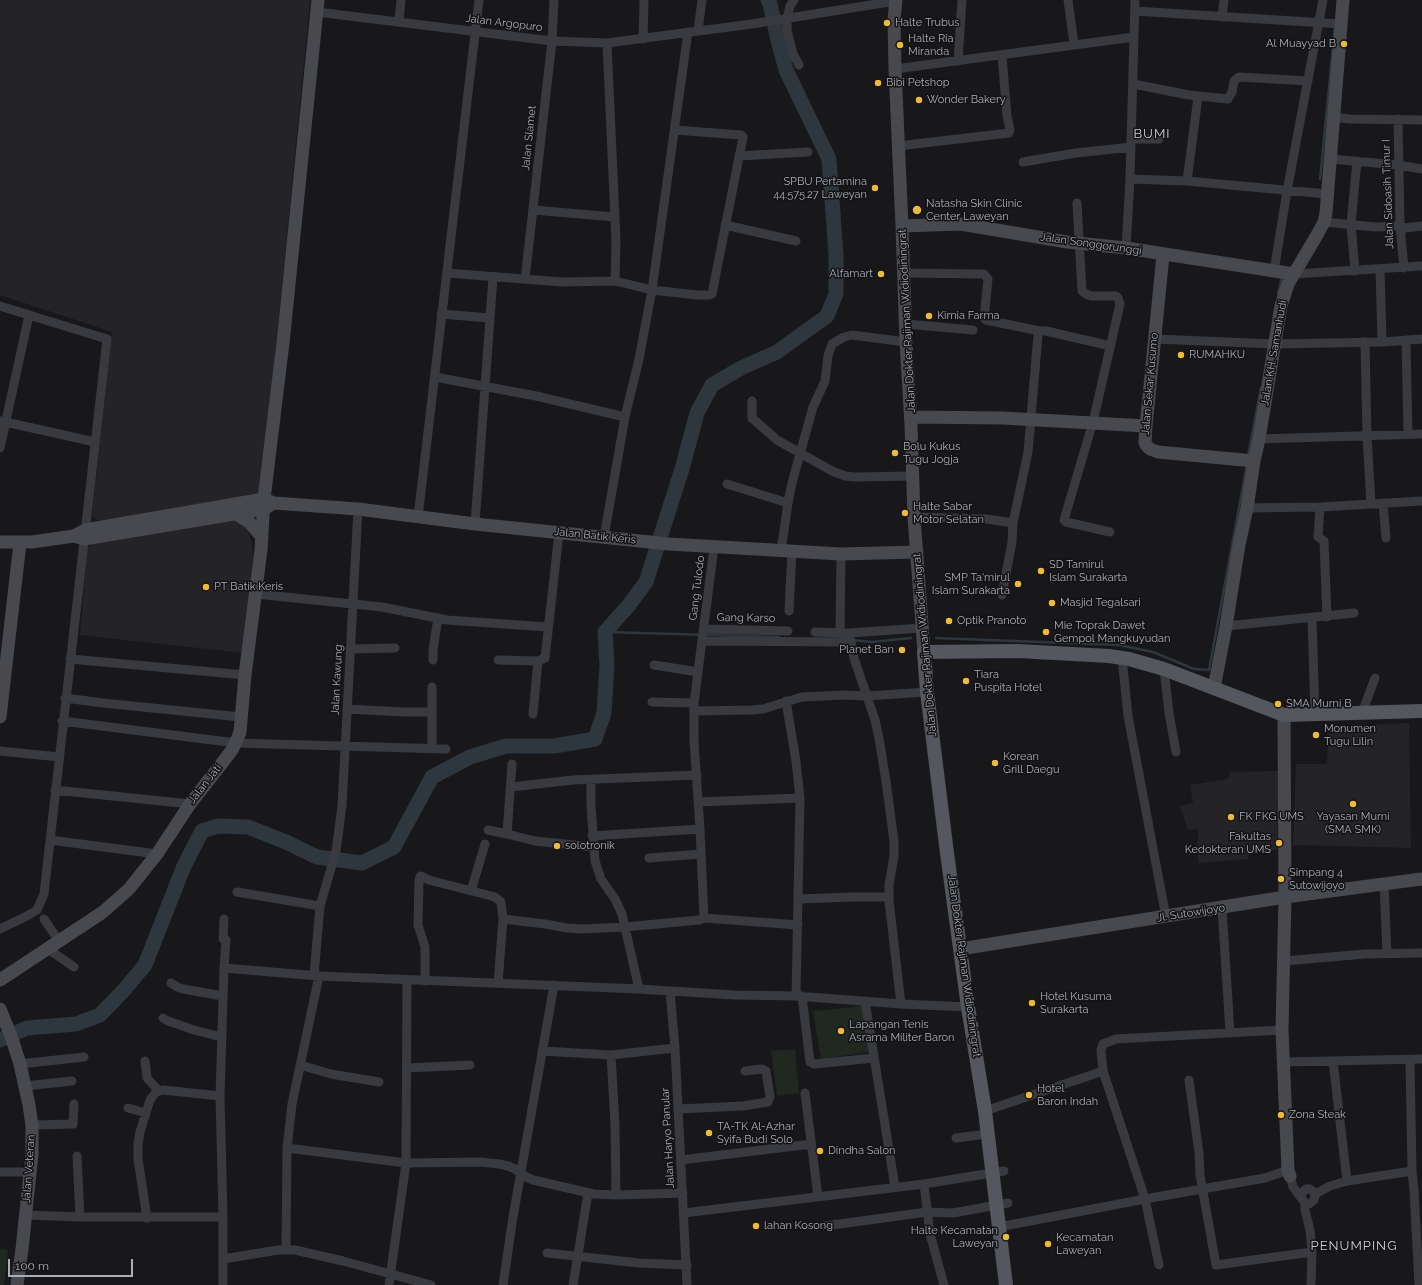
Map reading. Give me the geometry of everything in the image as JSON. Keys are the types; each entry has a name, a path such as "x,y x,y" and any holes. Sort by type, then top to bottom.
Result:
{"main road":[{"path":"924,652 1018,651 1122,658 1150,664 1284,715 1422,711"},
{"name":"Jalan Dokter Rajiman Widiodiningrat","path":"924,652 927,692 968,1007 985,1111 987,1134 998,1172 1002,1204 999,1227 1006,1285"}],"street":[{"path":"399,21 401,0"},
{"path":"418,517 479,0"},
{"name":"Jalan Slamet","path":"525,279 552,41 554,0"},
{"path":"643,39 644,0"},
{"path":"604,537 625,417 639,359 652,290 675,130 693,31 702,0"},
{"path":"794,0 783,18 793,54 799,65"},
{"path":"958,61 962,0"},
{"path":"1068,0 1074,44"},
{"path":"1126,248 1130,179 1135,0"},
{"path":"1222,17 1224,0"},
{"path":"1323,0 1288,191 1283,272 1355,271 1422,266"},
{"name":"Jalan KH. Samanhudi","path":"1214,688 1247,508 1252,461 1259,439 1270,344 1288,284 1283,272 1310,248 1324,222 1333,117 1336,24 1343,0"},
{"name":"Jalan Argopuro","path":"317,6 399,21 476,32 552,41 607,43 757,23 896,1"},
{"name":"Jalan Dokter Rajiman Widiodiningrat","path":"896,1 894,20 895,69 906,342 911,418 914,517 924,652"},
{"name":"Jalan Jati","path":"0,980 103,912 129,888 157,854 190,804 212,777 236,743 240,732 245,676 267,503 317,6"},
{"path":"1135,11 1336,24"},
{"path":"895,69 1002,56 1074,44 1134,37"},
{"path":"607,43 616,240 615,281"},
{"path":"898,146 1009,133 1010,130 1007,116 1002,56"},
{"path":"1133,84 1198,97 1228,99 1232,92 1234,81 1239,78 1308,81"},
{"path":"1187,181 1198,97"},
{"path":"1333,117 1350,119 1422,120"},
{"name":"Jalan Sidoasih Timur I","path":"1398,119 1400,226 1404,268"},
{"path":"447,273 562,282 615,281 652,290 710,295 712,292 743,139 741,135 675,130"},
{"path":"1023,162 1159,139"},
{"path":"739,156 808,152"},
{"path":"1330,159 1398,165 1422,169"},
{"path":"1355,271 1351,224 1357,161"},
{"path":"1130,179 1187,181 1327,194"},
{"path":"1077,203 1082,291 1091,296 1116,296 1120,301 1093,422 1064,520 1066,522 1110,532"},
{"path":"533,210 615,217"},
{"path":"1324,222 1376,227 1400,226 1405,228 1422,226"},
{"name":"Jalan Songgorunggi","path":"902,226 961,224 1079,243 1126,248 1163,255 1283,272"},
{"path":"725,225 796,242"},
{"name":"Jalan Sekar Kusumo","path":"1163,255 1145,442 1148,447 1154,451 1252,461"},
{"path":"1380,269 1382,342"},
{"path":"904,273 984,274 988,279 985,319 1111,346"},
{"path":"475,524 493,277"},
{"path":"0,306 106,338 95,442 81,535 70,659 44,894 37,910 0,929"},
{"path":"441,314 490,318"},
{"path":"0,448 3,422 29,315"},
{"path":"906,324 973,330"},
{"path":"1002,595 1012,542 1013,523 1028,452 1038,336 1040,331"},
{"name":"Gang Karso","path":"789,611 787,551 788,503 813,407 825,381 828,356 832,344 844,337 852,335 906,342"},
{"path":"1154,339 1270,344 1382,342 1422,339"},
{"path":"1406,340 1408,434"},
{"path":"1365,342 1367,436 1371,504"},
{"path":"435,377 568,403 625,417"},
{"path":"752,401 752,418 777,440 832,471 845,476 855,477 912,476"},
{"path":"911,418 968,417 1093,422 1146,426"},
{"path":"3,422 95,442"},
{"path":"1259,439 1422,434"},
{"path":"727,484 788,503"},
{"path":"1247,508 1320,507 1422,501"},
{"path":"191,516 236,514 267,503"},
{"path":"0,542 20,543 81,535 267,503"},
{"name":"Jalan Batik Keris","path":"267,503 358,509 475,524 669,544 841,554 917,552"},
{"path":"1383,503 1386,538"},
{"path":"1320,507 1318,537 1324,541 1327,617"},
{"name":"Jalan Kawung","path":"286,1249 287,1148 292,1104 316,976 320,906 336,851 345,778 345,747 358,509"},
{"path":"236,514 249,522 262,537"},
{"path":"914,517 981,518 1013,523"},
{"path":"498,660 538,661 544,660 546,656 548,626 560,533"},
{"path":"0,717 20,543"},
{"name":"Gang Tulodo","path":"704,918 694,707 714,547"},
{"path":"840,633 841,554"},
{"path":"256,594 304,600 353,603 395,609 447,620 548,626"},
{"path":"1226,626 1327,617 1354,613"},
{"path":"433,660 438,618"},
{"path":"1312,618 1315,715"},
{"path":"703,635 850,639 922,628"},
{"name":"Gang Karso","path":"703,635 788,631"},
{"path":"815,632 840,633 850,639 854,658 866,696 872,709 879,738 894,841 894,856 889,897 902,1004"},
{"path":"350,649 395,648"},
{"path":"1122,658 1128,716 1166,917"},
{"path":"70,659 245,676"},
{"path":"533,714 538,661"},
{"path":"654,665 698,672"},
{"path":"1164,669 1169,712 1176,752"},
{"path":"1362,713 1375,678"},
{"path":"432,687 432,749"},
{"path":"652,702 694,707 753,710 763,709 802,697 827,695 866,696 927,692"},
{"path":"65,698 241,716"},
{"path":"786,701 796,761 800,798 798,925 799,996 810,1062 814,1064 874,1058"},
{"path":"347,709 432,712"},
{"path":"1284,715 1285,897 1282,1030 1289,1173 1293,1187 1305,1198 1315,1198 1315,1194 1330,1186 1347,1181 1412,1171"},
{"path":"62,721 236,743 446,749"},
{"path":"0,751 59,757"},
{"path":"507,834 512,764"},
{"path":"511,787 591,780 697,775"},
{"path":"591,780 592,836 598,872 619,906 639,989"},
{"path":"56,790 190,804"},
{"path":"698,802 800,798"},
{"path":"592,836 700,829"},
{"path":"488,830 535,841 593,847"},
{"path":"50,840 157,854"},
{"path":"471,891 485,844"},
{"path":"649,858 701,854"},
{"path":"425,981 425,947 418,925 420,877 423,876 429,880 499,899 502,906 503,919 498,983"},
{"name":"Jl. Sutowijoyo","path":"960,949 1285,897 1422,878"},
{"path":"1384,884 1387,954"},
{"path":"237,892 320,906"},
{"path":"799,899 889,897"},
{"path":"1222,908 1230,1032"},
{"path":"503,919 566,928 625,927 699,920 704,918 798,925"},
{"path":"223,1285 220,1096 226,940 223,939 224,919"},
{"path":"44,920 53,945 74,967"},
{"path":"1284,962 1350,955 1422,953"},
{"path":"224,968 316,976 554,985 735,995 799,996 902,1004 968,1007"},
{"path":"389,1285 392,1274 406,1163 407,980"},
{"path":"171,983 184,989 223,996"},
{"path":"503,1285 520,1173 554,985"},
{"name":"Jalan Haryo Panular","path":"670,991 675,1048 687,1285"},
{"path":"865,1001 895,1187"},
{"name":"Jalan Veteran","path":"0,1010 18,1060 25,1086 32,1125 32,1154 17,1285"},
{"path":"163,1018 188,1028 222,1037"},
{"path":"1159,1265 1145,1199 1103,1071 1101,1050 1103,1044 1116,1039 1282,1030"},
{"path":"542,1051 611,1055 675,1048"},
{"path":"611,1055 615,1125 616,1195"},
{"path":"18,1060 84,1057"},
{"path":"1283,1062 1422,1059"},
{"path":"1410,1060 1412,1171 1418,1190 1419,1285"},
{"path":"145,1061 145,1072 147,1078 159,1090 220,1096"},
{"path":"1333,1061 1347,1181"},
{"path":"300,1065 331,1074 379,1082"},
{"path":"406,1068 470,1065"},
{"path":"678,1109 743,1106 768,1102 770,1096 766,1071 762,1069 745,1071"},
{"path":"985,1111 1103,1071"},
{"path":"1188,1080 1199,1153 1200,1174 1216,1265 1312,1252"},
{"path":"25,1086 72,1081"},
{"path":"147,1218 138,1159 138,1144 150,1100 159,1090"},
{"path":"805,1093 818,1197"},
{"path":"32,1125 73,1124 74,1104"},
{"path":"128,1108 146,1113"},
{"path":"956,1138 987,1134"},
{"path":"681,1160 811,1144"},
{"path":"287,1148 406,1163 480,1162 508,1166 533,1180 588,1193 616,1195 683,1193"},
{"path":"77,1156 80,1218"},
{"path":"0,1172 30,1172"},
{"path":"684,1213 924,1184 998,1172"},
{"path":"999,1227 1289,1173"},
{"path":"924,1184 930,1234 944,1285"},
{"path":"573,1285 588,1193"},
{"path":"1305,1198 1305,1210 1310,1230 1312,1252 1311,1285"},
{"path":"825,1226 927,1212 953,1213 1002,1204"},
{"path":"26,1215 80,1218 223,1217"},
{"path":"223,1259 286,1249 303,1251 430,1285"},
{"path":"546,1253 639,1263 687,1265"}],"shaded area":[{"path":"0,0 310,0 262,490 255,497 103,522 92,517 112,332 0,295"},
{"path":"233,520 243,524 248,531 253,556 244,653 80,635 87,548 93,544"},
{"name":"Yayasan Murni (SMA SMK)","path":"1409,723 1411,848 1293,845 1296,764 1327,764 1329,727"},
{"name":"FK FKG UMS","path":"1279,771 1277,850 1248,851 1248,859 1198,863 1198,829 1188,830 1180,806 1193,803 1190,785 1228,779 1231,772"},
{"name":"Lapangan Tenis Asrama Militer Baron","path":"863,1006 869,1052 821,1059 813,1011"},
{"path":"795,1049 799,1093 777,1096 771,1051"},
{"path":"0,1249 8,1250 4,1285 0,1285"}],"waterway":[{"path":"0,1040 27,1028 76,1024 100,1015 145,965 184,866 202,831 218,826 248,827 286,842 317,857 362,863 394,847 432,777 470,757 506,746 554,746 595,739 604,713 607,665 605,632 629,605 646,582 682,469 697,413 712,385 741,368 777,352 827,316 836,294 836,255 829,159 786,70 768,0"},
{"path":"1320,179 1335,26"},
{"path":"1278,294 1282,276"},
{"path":"1248,456 1261,388"},
{"path":"936,638 1119,645 1153,652 1194,669 1209,670 1247,464"},
{"path":"605,632 779,637"},
{"path":"852,640 872,642 911,638"}],"place":[{"name":"Halte Trubus","path":"887,23"},
{"name":"Al Muayyad B","path":"1344,44"},
{"name":"Halte Ria Miranda","path":"900,45"},
{"name":"Bibi Petshop","path":"878,83"},
{"name":"Wonder Bakery","path":"919,100"},
{"name":"SPBU Pertamina 44.575.27 Laweyan","path":"875,188"},
{"name":"Natasha Skin Clinic Center Laweyan","path":"917,210"},
{"name":"Alfamart","path":"881,274"},
{"name":"Kimia Farma","path":"929,316"},
{"name":"RUMAHKU","path":"1181,355"},
{"name":"Bolu Kukus Tugu Jogja","path":"895,453"},
{"name":"Halte Sabar Motor Selatan","path":"905,513"},
{"name":"SD Tamirul Islam Surakarta","path":"1041,571"},
{"name":"SMP Ta'mirul Islam Surakarta","path":"1018,584"},
{"name":"PT Batik Keris","path":"206,587"},
{"name":"Masjid Tegalsari","path":"1052,603"},
{"name":"Optik Pranoto","path":"949,621"},
{"name":"Mie Toprak Dawet Gempol Mangkuyudan","path":"1046,632"},
{"name":"Planet Ban","path":"902,650"},
{"name":"Tiara Puspita Hotel","path":"966,681"},
{"name":"SMA Murni B","path":"1278,704"},
{"name":"Monumen Tugu Lilin","path":"1316,735"},
{"name":"Korean Grill Daegu","path":"995,763"},
{"name":"Yayasan Murni (SMA SMK)","path":"1353,804"},
{"name":"FK FKG UMS","path":"1231,817"},
{"name":"Fakultas Kedokteran UMS","path":"1279,843"},
{"name":"solotronik","path":"557,846"},
{"name":"Simpang 4 Sutowijoyo","path":"1281,879"},
{"name":"Hotel Kusuma Surakarta","path":"1032,1003"},
{"name":"Lapangan Tenis Asrama Militer Baron","path":"841,1031"},
{"name":"Hotel Baron Indah","path":"1029,1095"},
{"name":"Zona Steak","path":"1281,1115"},
{"name":"TA-TK Al-Azhar Syifa Budi Solo","path":"709,1133"},
{"name":"Dindha Salon","path":"820,1151"},
{"name":"lahan Kosong","path":"756,1226"},
{"name":"Halte Kecamatan Laweyan","path":"1006,1237"},
{"name":"Kecamatan Laweyan","path":"1048,1244"}],"district":[{"name":"BUMI","path":"1152,134"},
{"name":"PENUMPING","path":"1354,1246"}]}
